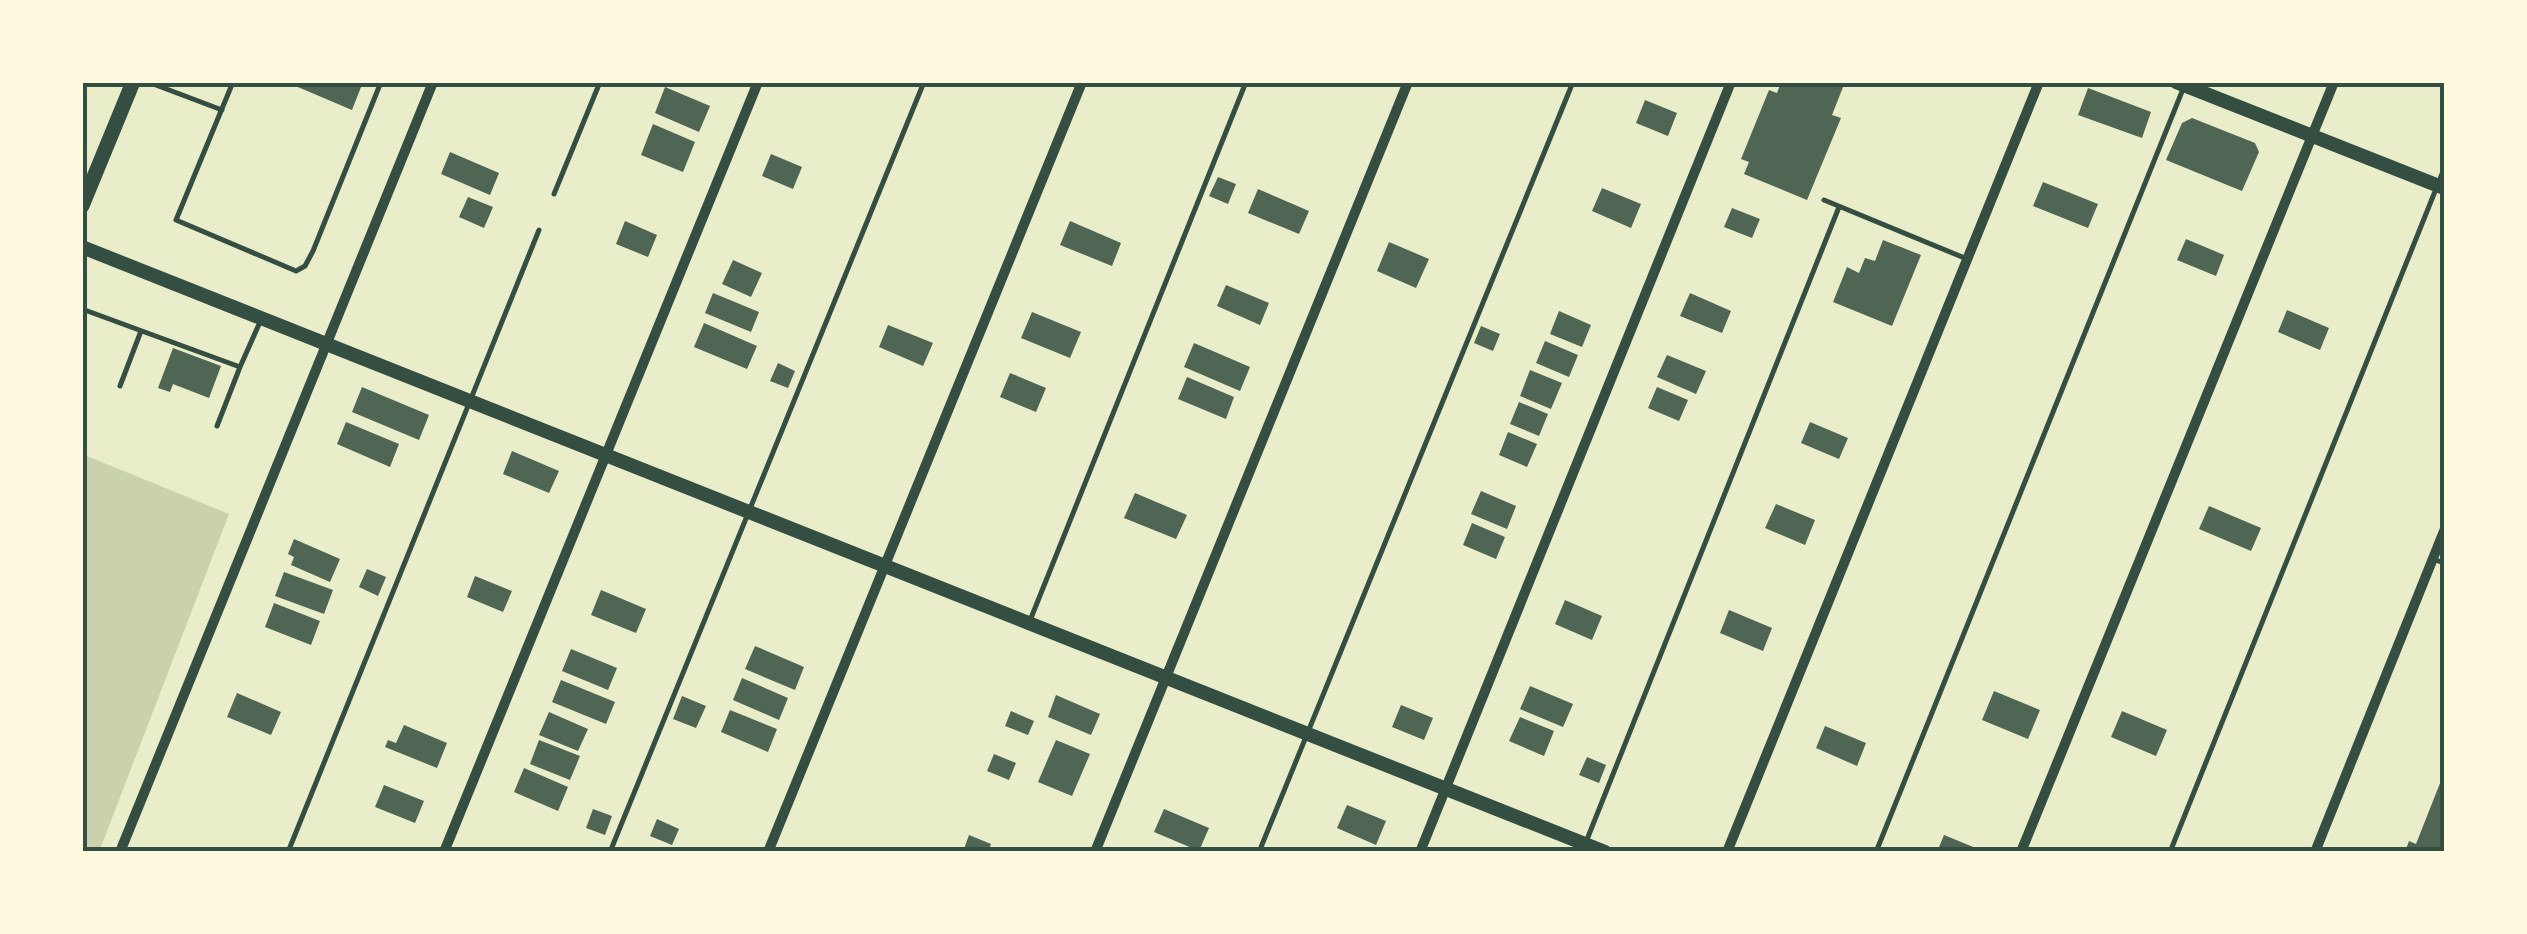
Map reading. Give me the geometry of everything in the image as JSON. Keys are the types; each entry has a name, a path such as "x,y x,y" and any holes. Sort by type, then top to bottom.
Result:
{"main road":[{"path":"82,206 133,82"}],"street":[{"path":"120,852 433,82"},
{"path":"444,852 758,82"},
{"path":"768,852 1082,82"},
{"path":"1095,852 1408,82"},
{"path":"1420,852 1731,82"},
{"path":"1727,852 2038,82"},
{"path":"2021,852 2334,82"},
{"path":"2182,84 2441,187"},
{"path":"82,247 1446,788 1584,848 1605,852"},
{"path":"2315,852 2439,561 2444,531"}],"lane":[{"path":"148,82 222,110"},
{"path":"233,82 176,220 296,271 305,266 313,252 381,82"},
{"path":"554,194 600,82"},
{"path":"610,852 924,82"},
{"path":"1029,624 1246,82"},
{"path":"1258,852 1573,82"},
{"path":"1876,852 2182,84"},
{"path":"2170,852 2441,187 2444,169"},
{"path":"1824,200 1967,259"},
{"path":"1584,848 1839,207"},
{"path":"1904,233 1907,225"},
{"path":"288,852 539,230"},
{"path":"82,309 240,367"},
{"path":"217,426 262,319"},
{"path":"120,386 141,331"}],"green space":[{"path":"82,454 229,514 99,852 82,851"}],"building":[{"path":"286,82 363,82 352,110"},
{"path":"1781,82 1845,82 1832,115 1841,118 1807,200 1744,174 1749,162 1741,159 1769,90 1777,93"},
{"path":"665,87 710,106 699,132 655,113"},
{"path":"2088,88 2151,112 2142,138 2078,115"},
{"path":"1645,100 1677,113 1668,136 1636,123"},
{"path":"2192,118 2255,143 2259,152 2242,191 2166,160 2182,123"},
{"path":"653,124 695,142 683,172 641,155"},
{"path":"450,152 499,173 490,195 441,174"},
{"path":"771,154 802,167 793,189 762,176"},
{"path":"1218,177 1236,184 1228,204 1209,196"},
{"path":"2043,182 2098,204 2088,228 2033,206"},
{"path":"1602,188 1641,204 1631,228 1592,211"},
{"path":"1258,189 1309,211 1299,234 1248,213"},
{"path":"468,197 493,207 484,228 459,217"},
{"path":"1732,208 1760,219 1752,238 1724,227"},
{"path":"625,221 657,235 648,257 616,244"},
{"path":"1070,221 1121,243 1112,266 1060,245"},
{"path":"2186,239 2224,255 2216,276 2177,260"},
{"path":"1883,240 1921,255 1892,326 1833,302 1847,267 1859,273 1865,258 1875,261"},
{"path":"1389,242 1429,259 1416,288 1377,271"},
{"path":"733,260 762,273 751,297 722,284"},
{"path":"1226,285 1269,303 1260,325 1217,306"},
{"path":"713,293 759,312 751,332 705,313"},
{"path":"1690,293 1731,311 1722,333 1680,316"},
{"path":"2287,310 2329,328 2320,350 2278,332"},
{"path":"1559,311 1591,325 1582,347 1550,334"},
{"path":"1032,312 1081,332 1070,358 1021,338"},
{"path":"704,323 757,346 747,369 694,347"},
{"path":"888,325 933,343 923,366 879,347"},
{"path":"1481,326 1500,334 1493,351 1474,343"},
{"path":"1545,341 1578,355 1569,377 1536,363"},
{"path":"1194,343 1250,367 1240,391 1184,367"},
{"path":"173,348 221,366 209,398 173,384 170,392 158,388"},
{"path":"1667,355 1706,371 1696,394 1657,377"},
{"path":"778,363 795,371 788,388 770,381"},
{"path":"1530,370 1562,383 1551,409 1520,396"},
{"path":"1010,373 1046,388 1036,412 1000,397"},
{"path":"1187,377 1234,397 1226,419 1178,399"},
{"path":"362,387 429,415 419,440 352,412"},
{"path":"1657,387 1688,400 1679,421 1648,408"},
{"path":"1519,402 1548,414 1539,436 1510,424"},
{"path":"346,422 399,444 390,467 337,444"},
{"path":"1810,422 1848,438 1839,459 1801,443"},
{"path":"1508,432 1537,444 1527,467 1499,455"},
{"path":"512,451 559,471 549,493 503,474"},
{"path":"1481,491 1516,506 1507,529 1471,514"},
{"path":"1135,493 1187,515 1176,539 1124,518"},
{"path":"1776,504 1815,520 1805,545 1765,528"},
{"path":"2209,506 2261,528 2251,551 2199,529"},
{"path":"1472,523 1505,537 1496,559 1463,545"},
{"path":"294,539 340,559 330,582 291,565 294,557 288,554"},
{"path":"367,569 386,577 378,596 359,587"},
{"path":"284,572 333,590 324,614 275,596"},
{"path":"475,576 512,591 503,612 467,597"},
{"path":"601,590 646,609 636,633 591,615"},
{"path":"1565,600 1602,616 1592,640 1555,624"},
{"path":"274,603 320,621 311,645 265,627"},
{"path":"1729,610 1772,628 1763,651 1720,633"},
{"path":"755,646 804,667 795,690 745,669"},
{"path":"571,649 617,668 608,690 562,671"},
{"path":"742,678 788,698 779,720 733,700"},
{"path":"561,680 615,702 606,724 552,702"},
{"path":"1530,686 1573,704 1563,727 1520,709"},
{"path":"1994,691 2040,710 2028,739 1982,720"},
{"path":"237,693 281,712 271,735 227,717"},
{"path":"1056,695 1100,714 1091,735 1048,717"},
{"path":"682,696 706,706 696,728 673,719"},
{"path":"1401,705 1433,718 1424,740 1392,727"},
{"path":"730,710 777,729 768,752 721,732"},
{"path":"1011,711 1034,721 1028,735 1005,726"},
{"path":"2122,711 2167,730 2156,756 2111,737"},
{"path":"549,712 588,729 578,751 539,735"},
{"path":"1520,717 1554,731 1544,756 1509,741"},
{"path":"404,725 447,743 437,768 385,747 388,740 396,743"},
{"path":"1825,726 1866,743 1857,766 1816,748"},
{"path":"539,740 580,756 570,780 530,764"},
{"path":"1056,740 1090,754 1072,796 1038,782"},
{"path":"994,754 1016,763 1009,780 987,771"},
{"path":"1587,757 1606,765 1599,783 1579,775"},
{"path":"524,768 568,787 558,811 514,792"},
{"path":"2444,773 2444,852 2405,852 2409,841 2416,844"},
{"path":"384,785 424,801 415,823 375,807"},
{"path":"1347,805 1386,821 1376,845 1337,828"},
{"path":"593,809 612,816 605,835 586,828"},
{"path":"1164,809 1209,828 1199,851 1154,832"},
{"path":"657,819 679,829 672,845 650,836"},
{"path":"969,835 991,844 988,852 964,849"},
{"path":"1944,835 1983,851 1983,852 1937,852"}]}
